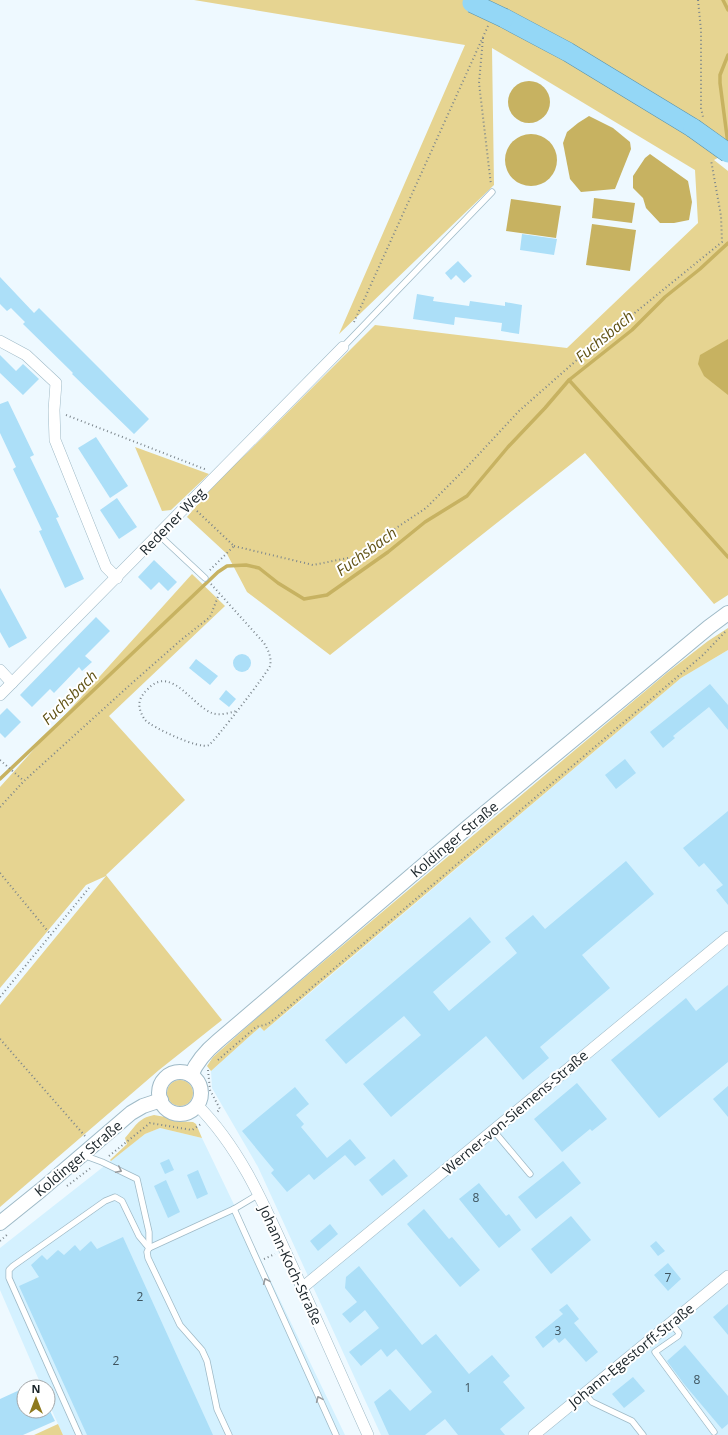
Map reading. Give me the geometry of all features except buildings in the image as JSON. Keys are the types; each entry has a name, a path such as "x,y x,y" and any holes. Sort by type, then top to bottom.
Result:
{"highway":[{"path":"468,2 504,18 698,126 719,154"}],"street":[{"path":"0,341 26,355 56,383 54,410 55,440 106,567 116,578"},
{"name":"Redener Weg","path":"0,695 343,347"},
{"name":"Koldinger Straße","path":"190,1075 195,1064 218,1041 468,827 709,627 728,613"},
{"path":"0,670 12,683"},
{"name":"Werner-von-Siemens-Straße","path":"302,1288 728,937"},
{"path":"178,1073 190,1075 197,1081 200,1089 200,1097 197,1105 190,1111 177,1114 169,1110 161,1100 160,1088 167,1077 178,1073"},
{"name":"Koldinger Straße","path":"6,1227 83,1154 131,1113 143,1106 161,1100"},
{"name":"Johann-Koch-Straße","path":"197,1105 226,1139 259,1194 368,1435"},
{"name":"Johann-Egestorff-Straße","path":"534,1435 728,1276"}],"lane":[{"path":"343,347 492,192"},
{"path":"159,535 205,577"},
{"path":"493,1130 530,1174"},
{"path":"83,1154 137,1179 149,1232 149,1248 147,1252 148,1258 180,1325 202,1350 207,1361 217,1409 229,1435"},
{"path":"149,1248 234,1209 259,1194"},
{"path":"79,1435 10,1278 9,1270 105,1201 115,1197 122,1201 139,1236 149,1248"},
{"path":"234,1209 336,1435"},
{"path":"671,1323 679,1333 678,1336 655,1352 714,1432"},
{"path":"585,1394 592,1402 632,1421 643,1435"}],"path":[{"path":"698,0 701,30 701,108 698,126"},
{"path":"352,325 484,35 479,83 492,192"},
{"path":"189,503 234,546 313,565 353,557 426,508 467,467 519,410 722,242 719,154"},
{"path":"54,410 218,474"},
{"path":"205,577 234,546"},
{"path":"211,585 264,643 269,651 271,659 270,667 265,676 209,745 201,746 188,743 148,722 142,716 140,708 140,700 144,692 154,684 161,681 169,681 173,682 202,707 213,713 224,714 236,711"},
{"path":"0,807 24,781 131,684 181,640 210,617 219,594"},
{"path":"214,1063 256,1027 268,1024 277,1017 703,655 728,630"},
{"path":"0,760 24,781"},
{"path":"0,874 51,935"},
{"path":"0,997 89,888"},
{"path":"0,1039 86,1137"},
{"path":"63,1189 81,1175 102,1162 150,1123 192,1130 220,1109 210,1090 208,1068"},
{"path":"0,1241 6,1227"},
{"path":"258,1262 285,1250"}],"shaded area":[{"path":"194,0 728,0 728,152 714,160 728,171 728,595 714,604 585,453 330,655 247,592 227,554 187,517 221,477 375,325 567,348 698,223 695,170 492,48 494,185 339,334 465,45"},
{"path":"525,81 533,81 541,84 547,90 550,102 547,114 541,120 533,123 525,123 517,120 511,114 508,106 508,98 511,90 517,84"},
{"path":"589,116 613,128 630,142 631,149 615,189 581,192 570,179 563,143 567,132"},
{"path":"526,134 536,134 550,141 557,155 557,165 550,179 536,186 526,186 516,182 509,175 505,165 505,155 509,145 516,138"},
{"path":"650,154 688,181 692,202 689,220 674,223 660,223 646,208 643,198 633,188 633,176 645,158"},
{"path":"594,198 635,203 632,223 592,218"},
{"path":"511,199 561,206 556,238 506,231"},
{"path":"592,224 636,230 630,271 586,265"},
{"path":"728,339 728,395 704,376 698,364 700,355"},
{"path":"135,447 209,474 171,510 162,511"},
{"path":"192,574 225,606 109,716 185,800 106,875 222,1020 159,1070 0,1207 0,1005 106,876 86,885 0,988 0,787"},
{"path":"728,628 728,650 681,678 264,1031 260,1027 211,1071 207,1066 213,1057 259,1016 668,672 708,641"},
{"path":"728,650 728,1435 381,1435 258,1167 212,1088 211,1071 260,1027 264,1031 297,1004 681,678"},
{"path":"180,1080 189,1084 193,1093 189,1102 180,1106 171,1102 167,1093 171,1084"},
{"path":"154,1115 165,1117 174,1121 193,1122 196,1124 202,1138 160,1128 145,1134 111,1161 110,1160 127,1144 125,1138 137,1124 144,1118"},
{"path":"160,1128 202,1138 345,1435 63,1435 56,1419 56,1379 39,1379 0,1290 0,1248 145,1134"},
{"path":"58,1424 63,1435 34,1435"}],"waterway":[{"name":"Fuchsbach","path":"723,0 728,10"},
{"name":"Fuchsbach","path":"728,55 720,75 728,144"},
{"name":"Fuchsbach","path":"0,779 218,572 227,566 246,565 259,568 278,583 304,599 327,595 388,552 425,522 467,496 508,447 569,380 632,330 665,297 700,269 728,243"},
{"path":"569,380 728,557"}]}
